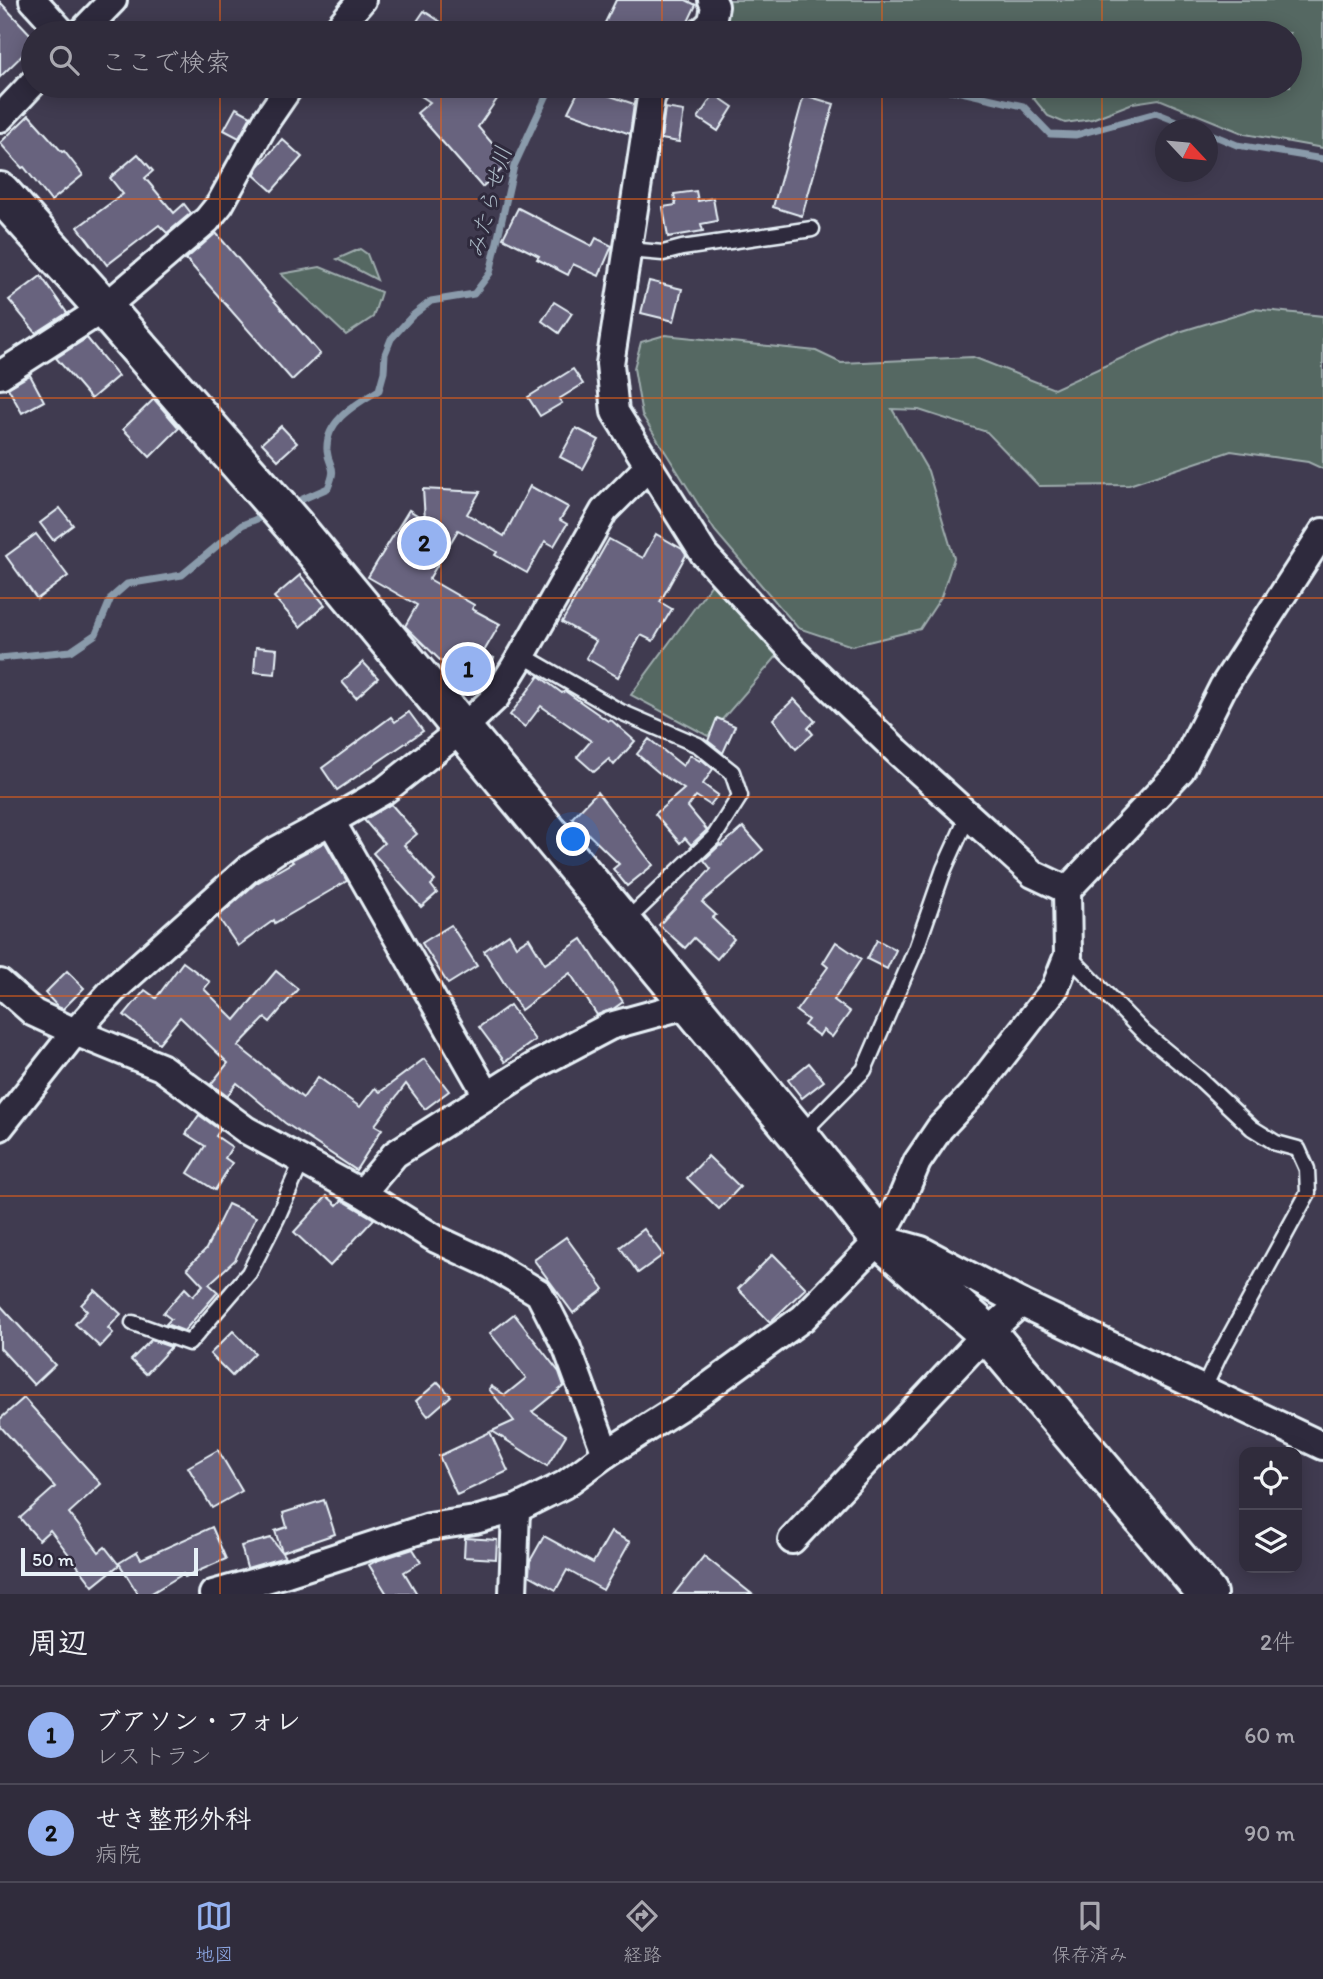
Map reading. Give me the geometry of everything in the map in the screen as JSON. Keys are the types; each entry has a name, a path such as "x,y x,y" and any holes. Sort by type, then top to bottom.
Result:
{"street":[{"path":"33,0 52,21"},
{"path":"93,21 113,0"},
{"path":"344,21 362,0"},
{"path":"712,0 715,6 712,21"},
{"path":"0,118 21,96"},
{"path":"0,375 104,308 206,220 220,204 282,98"},
{"path":"651,98 610,364 615,412 704,554 794,652 897,751 1033,874 1067,890"},
{"path":"0,192 295,527 799,1136 880,1239 987,1333 1207,1594"},
{"path":"0,1127 75,1032 113,990 247,870 277,850 384,790 462,729 496,697 604,511 649,466"},
{"path":"213,1594 429,1527 475,1520 516,1509 564,1485 606,1454 683,1405 803,1318 880,1239 917,1163 940,1128 976,1090 1055,988 1068,955 1067,890 1181,770 1223,687 1323,533"},
{"path":"331,821 487,1096"},
{"path":"0,983 34,1013 161,1067 246,1130 362,1193 436,1239 492,1265 539,1293 568,1348 606,1454"},
{"path":"362,1193 395,1154 536,1065 610,1026 690,1004"},
{"path":"880,1239 921,1250 1021,1303 1323,1446"},
{"path":"792,1540 987,1333 1021,1303"},
{"path":"513,1594 516,1509"}],"lane":[{"path":"629,250 663,253 813,229"},
{"path":"522,655 621,712 698,744 732,772 740,796 714,837 623,924"},
{"path":"799,1136 864,1070 916,949 944,869 968,816"},
{"path":"1068,955 1144,1033 1201,1080 1252,1128 1276,1143 1298,1149 1307,1169 1308,1193 1203,1390"},
{"path":"133,1323 189,1343 248,1273 277,1218 302,1161"}],"green space":[{"path":"723,0 1323,0 1323,148 1245,134 1218,123 1218,119 1208,119 1159,99 1133,103 1092,119 1065,123 1048,116 1033,98 1302,98 1302,21 721,21 728,12"},
{"path":"360,249 367,254 377,280 337,259"},
{"path":"320,267 381,292 373,317 346,335 281,274"},
{"path":"1254,309 1323,316 1323,469 1308,462 1231,451 1129,485 1039,486 987,432 919,410 892,409 928,471 954,558 941,597 920,629 852,646 798,628 715,531 642,415 634,368 641,342 665,335 816,351 841,363 973,357 1054,389 1179,332"},
{"path":"712,584 777,656 708,736 631,695"}],"building":[{"path":"616,0 686,0 696,5 688,21 606,21"},
{"path":"0,2 21,24 21,57 0,77"},
{"path":"424,11 439,21 417,21"},
{"path":"424,98 498,98 478,127 509,163 482,187 417,113 430,102"},
{"path":"575,98 616,98 634,104 630,134 568,112"},
{"path":"711,98 720,98 733,107 718,131 698,118"},
{"path":"803,98 834,104 802,216 773,207"},
{"path":"236,108 251,116 239,138 224,130"},
{"path":"665,108 684,111 679,142 661,139"},
{"path":"29,115 83,175 51,201 24,167 22,168 0,143"},
{"path":"282,139 302,157 272,191 254,175"},
{"path":"138,154 153,171 145,178 174,213 184,204 191,213 167,233 159,225 107,265 78,227 123,194 110,178"},
{"path":"696,191 698,201 713,198 717,221 701,224 703,231 668,237 663,207 676,205 674,194"},
{"path":"518,208 592,246 596,238 612,246 599,276 573,264 568,275 537,259 539,256 503,238"},
{"path":"216,233 320,354 292,380 186,259"},
{"path":"41,276 67,313 36,333 9,300"},
{"path":"649,281 682,289 674,321 641,313"},
{"path":"554,302 572,313 559,333 542,321"},
{"path":"87,338 118,376 91,399 56,358"},
{"path":"573,369 583,384 559,399 562,403 540,416 528,397"},
{"path":"30,375 44,401 22,413 8,388"},
{"path":"154,399 179,428 150,457 123,429"},
{"path":"281,426 297,443 278,460 262,443"},
{"path":"576,428 599,440 583,469 560,457"},
{"path":"530,486 568,507 560,520 567,524 554,546 545,541 527,573 458,530 429,579 474,605 472,609 500,624 483,653 494,658 479,686 450,670 405,626 417,605 368,577 409,510 425,520 423,489 480,492 467,514 504,536"},
{"path":"60,508 73,525 53,540 40,523"},
{"path":"36,534 68,576 37,599 6,556"},
{"path":"656,534 682,549 686,555 660,602 672,609 653,641 641,635 618,677 586,658 596,641 562,622 609,539 643,558"},
{"path":"300,575 325,605 300,627 274,597"},
{"path":"256,647 277,649 275,674 254,672"},
{"path":"363,662 378,678 356,698 342,682"},
{"path":"539,676 608,721 610,719 635,741 614,765 609,759 594,772 577,757 591,741 541,706 525,727 510,715"},
{"path":"794,699 815,721 808,728 813,734 796,749 773,719"},
{"path":"409,712 423,731 337,790 322,768 391,717 395,722"},
{"path":"717,718 735,726 723,753 708,741"},
{"path":"649,739 683,766 690,755 700,761 701,759 713,769 703,784 718,795 710,805 696,796 688,807 707,830 691,845 685,838 680,843 655,814 684,789 637,754"},
{"path":"597,792 653,865 627,886 613,869 619,864 572,818"},
{"path":"391,804 417,834 404,845 435,881 431,885 437,893 421,907 373,853 384,843 364,820"},
{"path":"743,827 763,850 702,902 716,915 712,918 734,939 717,959 694,938 685,948 659,925 711,869 704,860"},
{"path":"325,842 347,881 275,923 274,920 238,946 218,917 255,884"},
{"path":"451,925 477,966 448,984 422,943"},
{"path":"509,934 516,946 529,938 545,964 582,939 623,1002 597,1015 570,973 521,1010 484,951"},
{"path":"877,940 896,950 887,969 867,959"},
{"path":"836,942 861,959 834,1000 850,1012 832,1037 823,1030 819,1036 804,1025 808,1020 796,1011 828,967 823,963"},
{"path":"183,962 210,982 204,989 235,1020 276,971 298,989 270,1022 265,1018 238,1046 303,1098 318,1077 360,1107 375,1088 380,1092 424,1059 449,1091 425,1109 406,1084 375,1125 382,1129 356,1170 285,1123 237,1083 227,1096 211,1084 228,1063 180,1017 159,1043 124,1015 145,990 156,998"},
{"path":"67,971 84,988 63,1009 45,993"},
{"path":"510,1005 535,1040 505,1062 479,1027"},
{"path":"809,1063 824,1081 802,1098 788,1080"},
{"path":"199,1115 220,1130 216,1136 232,1147 225,1158 232,1163 215,1190 188,1173 205,1146 186,1134"},
{"path":"708,1156 740,1187 719,1209 687,1178"},
{"path":"327,1196 337,1205 342,1200 374,1219 330,1266 294,1232"},
{"path":"228,1204 256,1217 235,1260 209,1284 218,1292 184,1331 166,1324 171,1319 163,1313 185,1288 193,1296 203,1285 187,1268 206,1249"},
{"path":"644,1229 663,1255 638,1273 620,1247"},
{"path":"566,1237 604,1289 573,1313 534,1260"},
{"path":"773,1254 806,1288 770,1322 738,1289"},
{"path":"95,1290 121,1314 108,1328 113,1333 100,1347 75,1324 87,1311 81,1305"},
{"path":"0,1305 55,1365 34,1385 0,1348"},
{"path":"514,1314 559,1372 564,1386 532,1412 566,1435 547,1466 492,1431 514,1421 489,1389 491,1386 505,1395 526,1378 490,1333"},
{"path":"233,1331 255,1353 232,1376 210,1354"},
{"path":"151,1340 171,1347 146,1374 131,1360"},
{"path":"438,1382 451,1396 428,1416 416,1401"},
{"path":"24,1398 101,1484 69,1513 99,1552 105,1547 119,1565 93,1586 50,1530 39,1540 20,1518 55,1487 0,1426 0,1419"},
{"path":"490,1432 508,1471 457,1495 439,1456"},
{"path":"218,1450 242,1491 212,1508 188,1467"},
{"path":"324,1500 335,1534 282,1552 275,1531 287,1527 283,1513"},
{"path":"212,1527 226,1559 185,1577 183,1574 150,1594 138,1594 119,1563 137,1552 141,1559"},
{"path":"611,1532 630,1542 603,1590 567,1570 556,1590 529,1575 530,1561 544,1536 593,1563"},
{"path":"271,1538 285,1557 247,1568 241,1546"},
{"path":"465,1538 497,1540 496,1559 464,1557"},
{"path":"413,1549 421,1562 404,1572 417,1594 387,1594 369,1565"},
{"path":"704,1556 752,1594 674,1594"}],"waterway":[{"name":"みたらせ川","path":"289,505 328,488 333,471 327,450 331,430 344,414 379,390 385,354 391,339 412,316 431,301 474,294 490,273 514,166 545,98"},
{"name":"みたらせ川","path":"988,98 1023,106 1050,134 1076,135 1156,113 1171,119"},
{"name":"みたらせ川","path":"1218,137 1237,145 1323,159"},
{"name":"みたらせ川","path":"0,658 71,651 96,634 111,598 127,584 182,575 242,525 269,514"}],"place":[{"name":"せき整形外科","path":"424,543"},
{"name":"ブアソン・フォレ","path":"468,669"}]}
